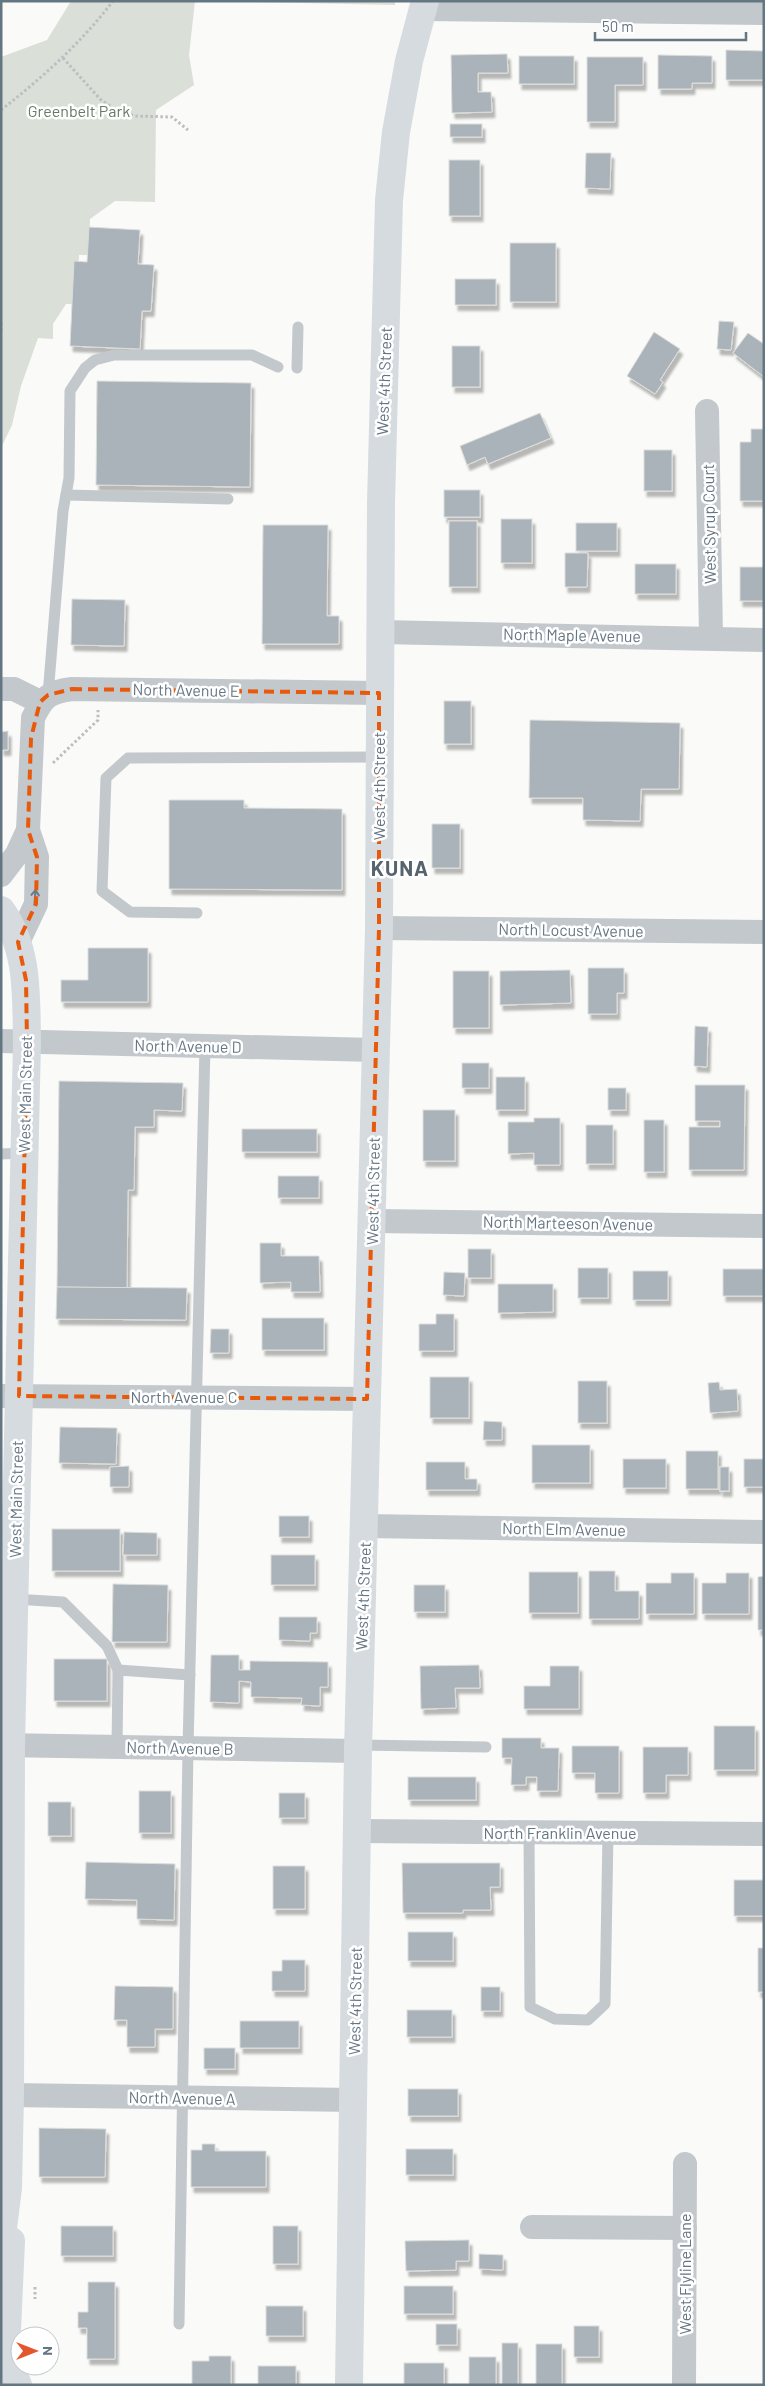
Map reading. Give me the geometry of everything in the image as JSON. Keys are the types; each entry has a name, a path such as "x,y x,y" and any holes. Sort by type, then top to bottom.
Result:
{"main road":[{"name":"West 4th Street","path":"349,2385 358,1748 379,928 381,503 389,200 396,132 409,61 424,4"},
{"name":"West Main Street","path":"1,910 18,942 26,980 14,1042 10,1396 14,1599 6,1745 10,2095 8,2188 2,2236 11,2241 7,2330 10,2348"}],"street":[{"path":"424,4 764,11"},
{"name":"West Syrup Court","path":"707,411 712,637"},
{"name":"North Maple Avenue","path":"380,632 712,637 764,640"},
{"path":"1,689 14,689 44,699 33,718 31,738 28,830 37,857 36,904 18,942"},
{"name":"North Avenue E","path":"44,699 72,689 379,692"},
{"path":"1,875 17,854 28,830"},
{"name":"North Locust Avenue","path":"379,928 764,932"},
{"name":"North Avenue D","path":"14,1042 375,1050"},
{"name":"North Marteeson Avenue","path":"373,1220 764,1226"},
{"name":"North Avenue C","path":"10,1396 367,1399"},
{"name":"North Elm Avenue","path":"365,1526 764,1532"},
{"name":"North Avenue B","path":"6,1745 358,1748"},
{"name":"North Franklin Avenue","path":"357,1831 764,1834"},
{"name":"North Avenue A","path":"10,2095 353,2100"},
{"name":"West Flyline Lane","path":"684,2385 685,2164"},
{"path":"532,2227 685,2228"}],"lane":[{"path":"297,368 298,327"},
{"path":"44,699 69,478 70,391 85,368 95,360 114,355 134,354 252,355 278,367"},
{"path":"66,495 228,499"},
{"path":"197,912 130,912 102,891 106,778 128,758 379,757"},
{"path":"180,2324 188,1748 205,1046"},
{"path":"14,1599 63,1602 107,1646 118,1670 117,1747"},
{"path":"118,1670 190,1675"},
{"path":"358,1748 486,1747"},
{"path":"529,1832 530,2007 555,2019 588,2020 605,2004 608,1833"}],"path":[{"path":"1,110 41,79 113,1"},
{"path":"62,58 100,100 118,111 136,116 172,117 188,130"},
{"path":"1,323 1,330"},
{"path":"53,763 98,720 98,707"}],"highlighted area":[{"path":"72,689 379,693 379,928 367,1399 19,1396 27,1042 26,980 18,942 36,904 37,857 28,830 31,738 40,702 48,695"}],"green space":[{"name":"Greenbelt Park","path":"71,1 195,1 189,55 194,85 156,110 155,202 115,201 90,219 89,255 79,255 78,304 66,304 53,324 53,339 38,338 21,386 12,425 1,448 1,57 47,40"},
{"path":"202,1 395,1 395,5"}],"building":[{"path":"726,50 764,51 764,80 726,80"},
{"path":"507,54 508,73 478,73 478,92 491,92 492,112 452,113 451,55"},
{"path":"658,55 712,56 712,83 692,83 692,89 658,89"},
{"path":"519,56 574,56 574,84 519,84"},
{"path":"587,57 643,57 643,85 615,85 615,122 587,122"},
{"path":"450,124 482,124 482,137 450,137"},
{"path":"586,153 611,153 610,189 585,188"},
{"path":"449,160 480,160 480,216 449,216"},
{"path":"89,227 140,230 138,264 154,265 151,311 142,311 140,349 70,346 74,261 87,262"},
{"path":"510,243 556,243 556,302 510,302"},
{"path":"455,279 496,279 496,305 455,305"},
{"path":"719,321 734,322 731,350 717,349"},
{"path":"654,332 680,349 660,380 663,382 655,394 627,376"},
{"path":"748,333 764,344 764,377 733,353"},
{"path":"452,346 480,346 480,387 452,387"},
{"path":"97,381 251,383 250,487 96,485"},
{"path":"540,413 551,438 488,464 485,457 467,465 460,446"},
{"path":"751,429 764,429 764,501 740,501 740,442 751,442"},
{"path":"644,450 672,450 672,491 644,491"},
{"path":"444,490 480,490 480,517 444,517"},
{"path":"501,519 532,519 532,563 501,563"},
{"path":"449,521 477,521 477,587 449,587"},
{"path":"576,523 617,523 617,551 576,551"},
{"path":"263,525 328,525 327,616 339,616 339,644 262,644"},
{"path":"565,553 588,553 587,587 565,587"},
{"path":"635,564 676,564 676,594 635,594"},
{"path":"740,567 764,567 764,601 740,601"},
{"path":"72,599 125,600 124,646 71,645"},
{"path":"444,701 471,701 471,744 444,744"},
{"path":"530,720 680,723 679,789 641,789 640,821 583,820 583,798 529,798"},
{"path":"8,731 8,750 1,750 1,732"},
{"path":"169,800 244,800 244,808 342,809 342,890 169,889"},
{"path":"432,824 460,824 460,868 432,868"},
{"path":"88,948 148,948 148,1002 61,1002 61,980 88,980"},
{"path":"588,968 624,968 624,993 617,993 617,1014 588,1014"},
{"path":"570,970 571,1003 500,1005 500,971"},
{"path":"453,971 489,971 489,1028 453,1028"},
{"path":"695,1026 708,1027 707,1067 694,1066"},
{"path":"462,1063 489,1063 489,1088 462,1088"},
{"path":"496,1077 525,1077 525,1110 496,1110"},
{"path":"59,1081 183,1083 182,1111 154,1110 154,1127 135,1127 134,1190 128,1190 127,1288 57,1287"},
{"path":"695,1085 745,1085 744,1170 689,1170 689,1127 720,1127 720,1121 695,1121"},
{"path":"608,1088 626,1088 626,1110 608,1110"},
{"path":"423,1110 455,1110 455,1161 423,1161"},
{"path":"534,1118 560,1118 560,1165 534,1165 534,1153 508,1154 508,1122 534,1122"},
{"path":"644,1120 664,1120 664,1172 644,1172"},
{"path":"586,1125 613,1125 613,1164 586,1164"},
{"path":"242,1129 317,1129 317,1152 242,1152"},
{"path":"278,1176 319,1176 319,1198 278,1198"},
{"path":"260,1243 281,1243 281,1256 319,1256 320,1292 291,1292 291,1282 260,1283"},
{"path":"468,1249 491,1249 491,1278 468,1278"},
{"path":"578,1268 608,1268 608,1298 578,1298"},
{"path":"723,1269 764,1269 764,1296 723,1296"},
{"path":"633,1271 668,1271 668,1300 633,1300"},
{"path":"444,1272 465,1273 464,1296 443,1295"},
{"path":"498,1284 553,1284 553,1312 498,1313"},
{"path":"57,1287 187,1288 186,1320 56,1319"},
{"path":"436,1314 454,1314 454,1351 419,1351 419,1324 436,1324"},
{"path":"262,1318 324,1318 324,1350 262,1350"},
{"path":"211,1329 229,1329 229,1353 210,1353"},
{"path":"430,1377 469,1377 469,1418 430,1418"},
{"path":"578,1381 607,1381 607,1423 578,1423"},
{"path":"719,1382 720,1390 737,1389 738,1411 710,1413 708,1383"},
{"path":"484,1421 502,1422 502,1440 483,1440"},
{"path":"60,1427 117,1428 116,1464 59,1463"},
{"path":"532,1445 590,1445 590,1483 532,1483"},
{"path":"686,1451 718,1451 718,1489 686,1489"},
{"path":"623,1459 666,1459 666,1488 623,1488"},
{"path":"744,1459 764,1459 764,1487 744,1487"},
{"path":"426,1462 465,1462 465,1479 477,1479 477,1490 426,1490"},
{"path":"129,1466 129,1487 110,1487 110,1467"},
{"path":"720,1467 729,1467 729,1491 720,1491"},
{"path":"279,1516 309,1516 309,1537 279,1537"},
{"path":"52,1529 120,1529 120,1571 52,1571"},
{"path":"124,1532 157,1533 157,1555 123,1555"},
{"path":"271,1555 315,1555 315,1585 271,1585"},
{"path":"589,1571 615,1571 615,1591 639,1591 639,1619 589,1619"},
{"path":"529,1572 578,1572 578,1613 529,1613"},
{"path":"671,1573 694,1573 694,1614 646,1614 646,1583 671,1583"},
{"path":"726,1573 749,1573 749,1614 702,1614 702,1583 726,1583"},
{"path":"764,1576 764,1630 758,1630 758,1577"},
{"path":"113,1584 168,1585 167,1642 112,1642"},
{"path":"414,1585 445,1585 445,1612 414,1612"},
{"path":"279,1617 317,1617 317,1633 310,1633 310,1641 279,1640"},
{"path":"211,1655 239,1655 239,1670 250,1670 250,1661 328,1662 328,1687 320,1687 320,1706 301,1705 302,1698 251,1697 251,1682 239,1681 239,1703 210,1702"},
{"path":"54,1659 107,1659 107,1701 54,1701"},
{"path":"479,1665 480,1688 455,1688 456,1708 421,1709 420,1666"},
{"path":"550,1666 579,1666 579,1709 524,1709 524,1686 550,1686"},
{"path":"714,1726 755,1726 755,1770 714,1770"},
{"path":"502,1738 541,1738 541,1748 559,1748 558,1791 537,1791 537,1777 526,1777 526,1785 511,1785 512,1758 502,1758"},
{"path":"572,1746 619,1746 619,1793 595,1793 595,1773 572,1773"},
{"path":"643,1747 688,1747 688,1775 666,1775 666,1793 643,1793"},
{"path":"408,1777 476,1777 476,1800 408,1800"},
{"path":"139,1791 171,1791 171,1833 139,1833"},
{"path":"279,1793 305,1793 305,1818 279,1818"},
{"path":"48,1802 71,1802 71,1836 48,1836"},
{"path":"86,1862 175,1864 174,1920 137,1919 137,1900 85,1899"},
{"path":"402,1863 500,1863 500,1887 490,1887 491,1910 463,1910 463,1913 403,1913"},
{"path":"273,1866 305,1866 305,1909 273,1909"},
{"path":"734,1880 764,1880 764,1916 734,1916"},
{"path":"408,1932 453,1932 453,1961 408,1961"},
{"path":"758,1948 764,1948 764,1992 758,1992"},
{"path":"282,1960 305,1960 305,1991 272,1991 272,1971 282,1971"},
{"path":"115,1986 173,1987 173,2029 155,2029 155,2047 127,2047 127,2020 114,2020"},
{"path":"481,1987 500,1987 500,2011 481,2011"},
{"path":"407,2010 452,2010 452,2037 407,2037"},
{"path":"240,2021 299,2021 299,2048 240,2048"},
{"path":"204,2048 235,2048 235,2069 204,2069"},
{"path":"408,2089 458,2089 458,2116 408,2116"},
{"path":"39,2128 106,2129 105,2177 39,2177"},
{"path":"202,2144 215,2144 215,2151 266,2151 266,2187 191,2187 191,2150 202,2150"},
{"path":"406,2149 453,2149 453,2175 406,2175"},
{"path":"61,2226 113,2226 113,2256 61,2256"},
{"path":"273,2226 298,2226 298,2264 273,2264"},
{"path":"469,2240 469,2261 456,2261 456,2270 406,2271 405,2241"},
{"path":"479,2254 503,2255 503,2270 479,2269"},
{"path":"88,2282 115,2282 115,2359 87,2359 87,2328 78,2328 78,2312 88,2312"},
{"path":"404,2286 453,2286 453,2314 404,2314"},
{"path":"266,2306 303,2306 303,2336 266,2336"},
{"path":"436,2324 457,2324 457,2345 436,2345"},
{"path":"574,2326 599,2326 599,2357 574,2357"},
{"path":"502,2343 518,2343 518,2385 502,2385"},
{"path":"536,2344 562,2344 562,2385 536,2385"},
{"path":"209,2356 231,2356 231,2385 192,2385 192,2361 209,2361"},
{"path":"469,2357 496,2357 496,2385 469,2385"},
{"path":"404,2363 444,2363 444,2385 404,2385"},
{"path":"258,2366 296,2366 296,2385 258,2385"}],"district":[{"name":"KUNA","path":"400,869"}]}
